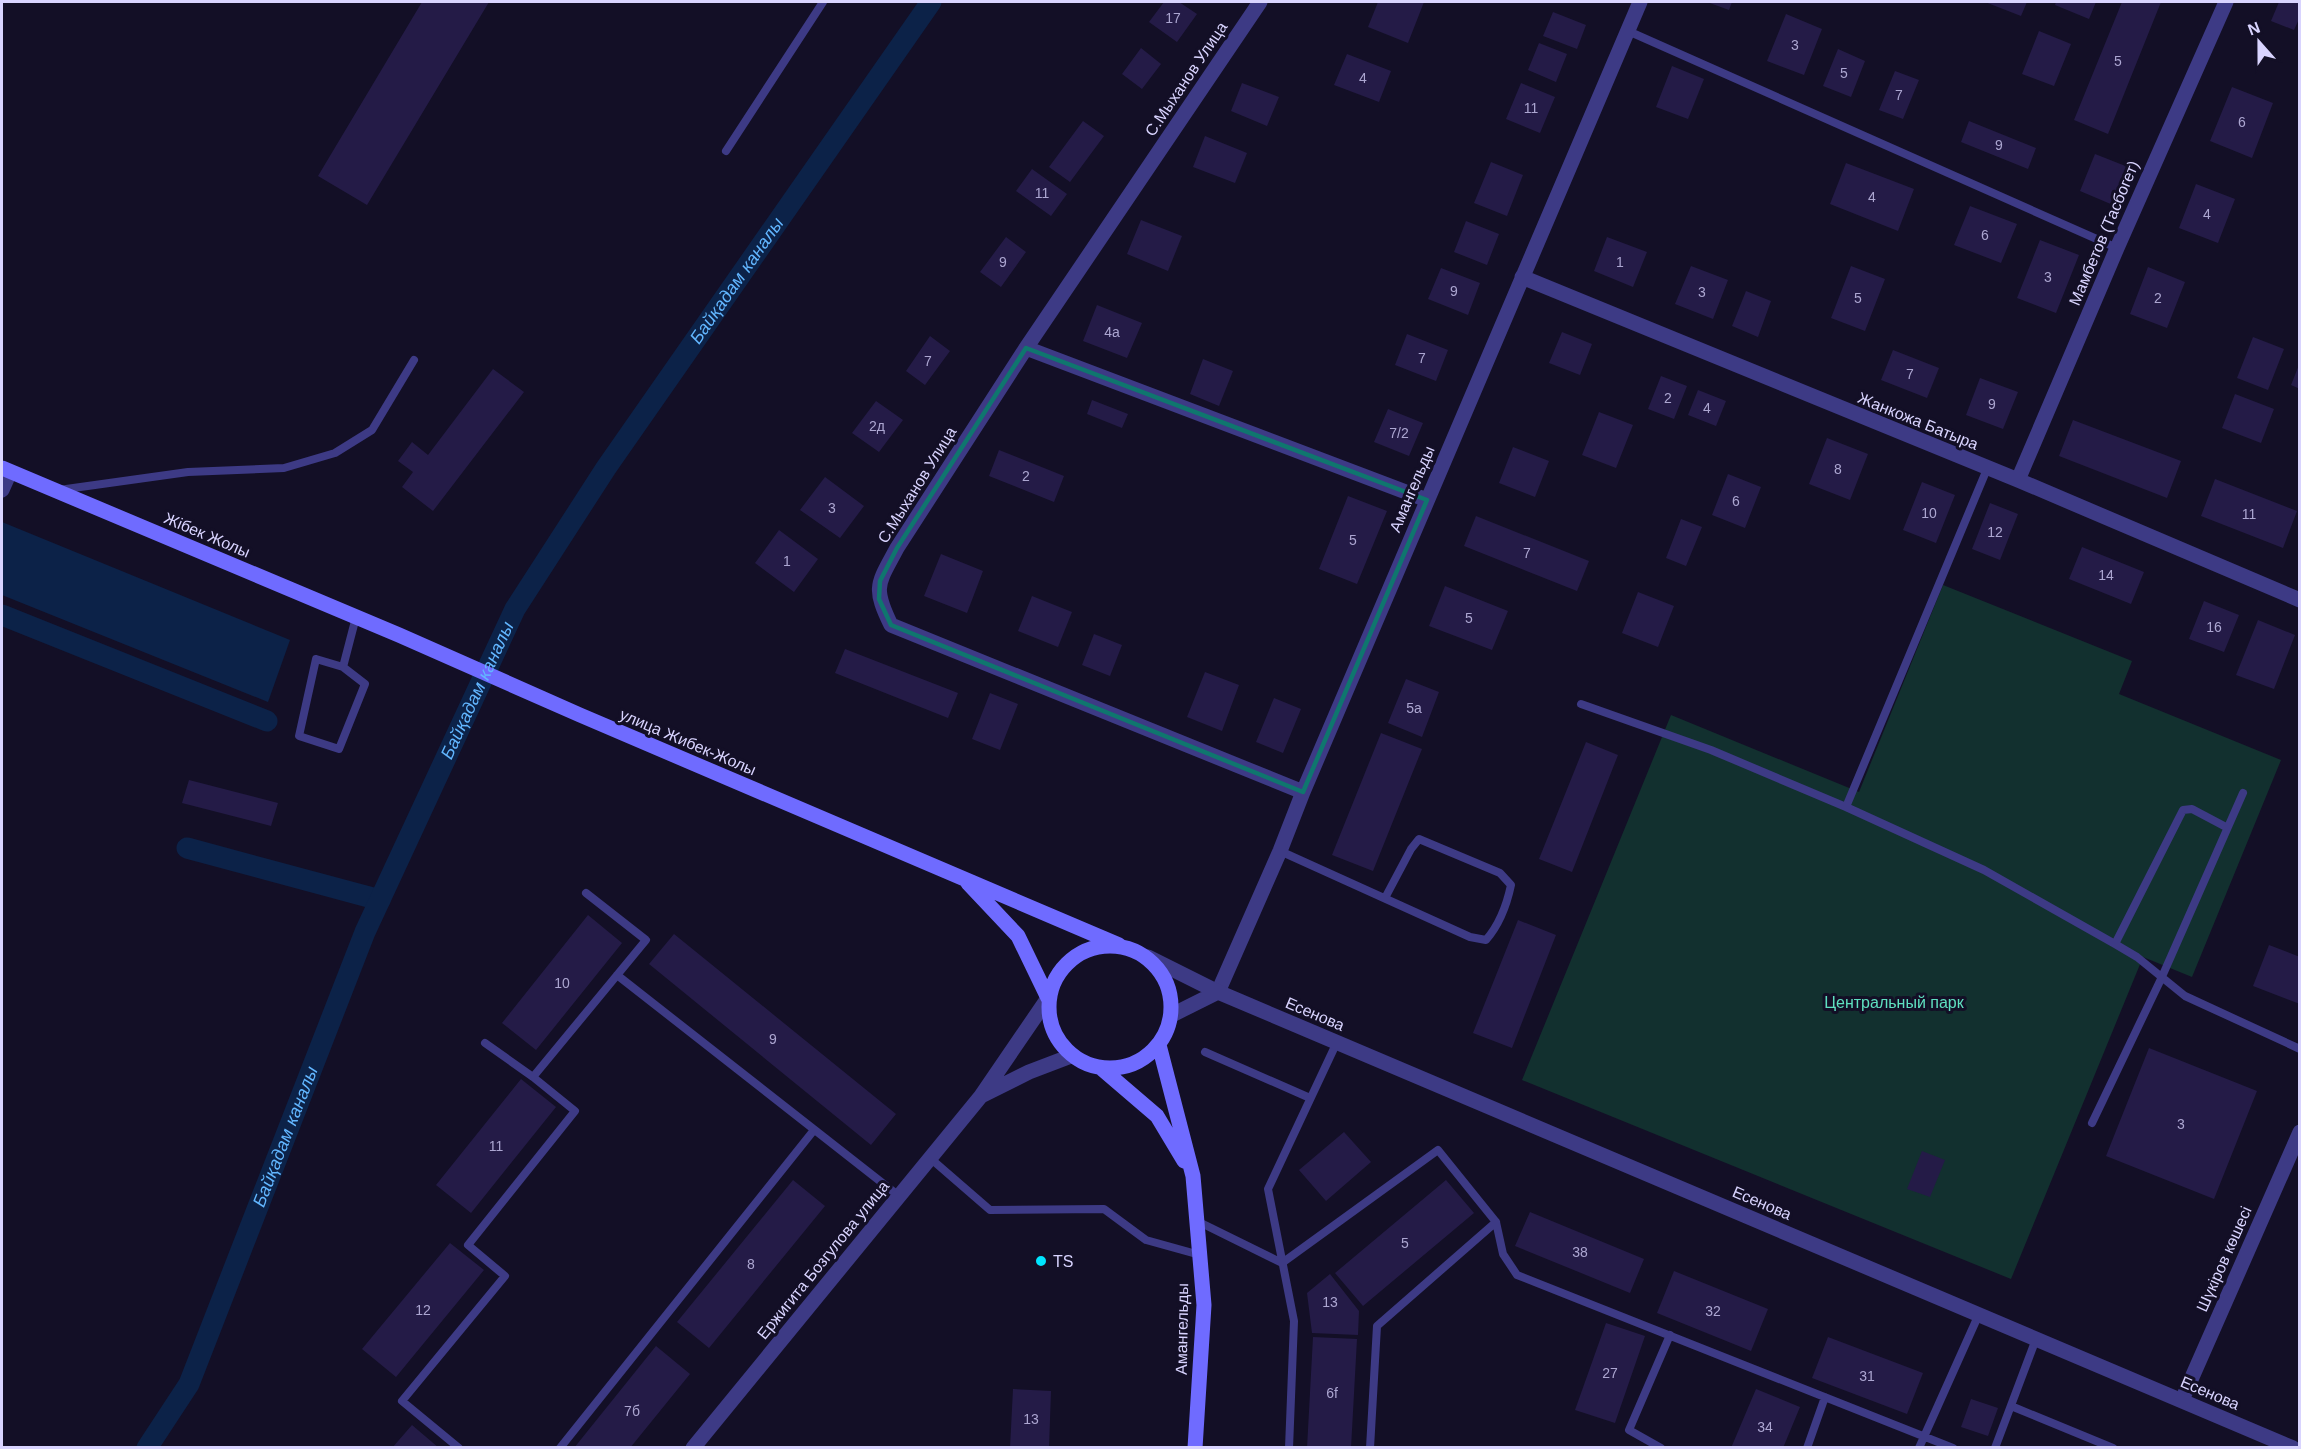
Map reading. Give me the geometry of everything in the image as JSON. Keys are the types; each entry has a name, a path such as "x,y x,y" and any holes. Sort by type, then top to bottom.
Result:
{"main road":[{"name":"Жібек Жолы","path":"6,470 399,635"},
{"name":"улица Жибек-Жолы","path":"399,635 580,715 1119,945"},
{"path":"964,879 1018,936 1048,998 1052,1030 1071,1056 1101,1068 1157,1116 1193,1176"},
{"path":"1048,998 1061,969 1087,949 1119,945 1148,957 1168,983 1172,1015 1159,1045 1133,1064 1101,1068"},
{"name":"Амангельды","path":"1159,1045 1193,1176 1204,1305 1195,1448"}],"street":[{"name":"С.Мыханов Улица","path":"1260,2 1026,348 897,548 880,580 879,599 891,625 1303,792"},
{"name":"Амангельды","path":"1218,992 1640,2"},
{"name":"Мамбетов (Тасбогет)","path":"2018,480 2226,2"},
{"name":"Жанкожа Батыра","path":"1522,277 2018,480 2300,600"},
{"path":"1026,348 1427,500"},
{"path":"2,490 6,470"},
{"name":"Есенова","path":"1148,957 1218,992 2293,1448"},
{"path":"1172,1015 1218,992"},
{"name":"Ержигита Бозгулова улица","path":"693,1448 981,1096 1048,998"},
{"path":"981,1096 1029,1072 1071,1056"},
{"name":"Шүкіров көшесі","path":"2182,1400 2300,1132"}],"lane":[{"path":"726,151 823,2"},
{"path":"1628,31 2117,248"},
{"path":"56,491 188,472 284,468 335,453 372,430 414,360"},
{"path":"1846,807 1987,469"},
{"path":"343,667 356,616"},
{"path":"316,659 343,667 365,684 339,749 299,736 316,659"},
{"path":"1581,704 1711,750 1846,807 1984,870 2136,957 2185,996 2300,1049"},
{"path":"2092,1123 2161,979 2242,793"},
{"path":"2115,944 2183,810 2192,809 2226,827"},
{"path":"1280,851 1470,937 1486,940 1508,900 1511,885 1500,873 1419,839 1411,849 1385,898"},
{"path":"533,1077 646,940 586,893"},
{"path":"617,975 899,1196"},
{"path":"1289,1448 1294,1321 1268,1189 1337,1042"},
{"path":"459,1448 402,1401 505,1276 468,1245 575,1111 533,1077 485,1043"},
{"path":"1204,1052 1310,1098"},
{"path":"560,1448 814,1130"},
{"path":"1282,1263 1438,1150 1496,1222 1503,1254 1517,1275 1953,1448"},
{"path":"930,1158 990,1210 1104,1209 1146,1240 1200,1255"},
{"path":"1197,1221 1282,1263"},
{"path":"1370,1448 1377,1326 1496,1222"},
{"path":"1919,1448 1979,1314"},
{"path":"1661,1448 1629,1430 1670,1335"},
{"path":"1995,1448 2036,1339"},
{"path":"1807,1448 1825,1397"},
{"path":"2011,1406 2113,1448"}],"highlighted area":[{"path":"1026,348 1427,500 1303,792 891,625 879,599 880,581 897,548"}],"green space":[{"name":"Центральный парк","path":"1943,585 2132,661 2119,694 2281,760 2192,977 2143,957 2011,1279 1522,1080 1671,715 1859,792"}],"water":[{"path":"2,522 290,640 268,702 2,595"}],"building":[{"path":"422,2 489,2 367,205 318,176"},
{"path":"1164,2 1179,2 1197,14 1177,42 1149,22"},
{"path":"1378,2 1424,2 1408,43 1368,27"},
{"path":"1707,2 1732,2 1729,10"},
{"path":"1985,2 2027,2 2021,16"},
{"path":"2056,2 2096,2 2089,19 2055,5"},
{"path":"2122,2 2161,2 2108,134 2074,120"},
{"path":"2279,2 2300,2 2300,17 2294,30 2271,21"},
{"path":"1553,12 1586,25 1577,49 1543,36"},
{"path":"1786,14 1822,29 1804,75 1767,61"},
{"path":"2039,31 2071,44 2054,86 2022,74"},
{"path":"1539,43 1567,54 1556,82 1528,70"},
{"path":"1141,48 1161,64 1142,89 1122,74"},
{"path":"1838,49 1865,61 1851,97 1823,86"},
{"path":"1347,54 1391,71 1379,102 1334,85"},
{"path":"1672,66 1704,79 1688,119 1656,107"},
{"path":"1895,71 1919,80 1903,119 1879,110"},
{"path":"1242,83 1279,97 1267,126 1231,111"},
{"path":"1521,83 1555,97 1540,133 1506,119"},
{"path":"2232,87 2273,103 2252,158 2210,141"},
{"path":"1083,121 1104,136 1070,182 1049,167"},
{"path":"1969,121 2036,148 2028,169 1961,142"},
{"path":"1205,136 1247,153 1235,183 1193,167"},
{"path":"2095,154 2128,167 2113,205 2080,191"},
{"path":"1491,162 1523,175 1507,216 1474,203"},
{"path":"1846,163 1914,189 1898,231 1830,204"},
{"path":"1032,169 1067,194 1051,216 1016,191"},
{"path":"2196,184 2235,199 2218,243 2179,228"},
{"path":"1970,206 2017,224 2001,263 1954,245"},
{"path":"1141,220 1182,236 1168,271 1127,254"},
{"path":"1466,221 1499,234 1487,265 1454,252"},
{"path":"1006,237 1026,252 1001,287 980,272"},
{"path":"1607,237 1647,252 1633,287 1594,271"},
{"path":"2040,240 2079,255 2056,313 2017,298"},
{"path":"1691,266 1728,280 1713,319 1675,304"},
{"path":"1851,266 1885,279 1865,331 1831,318"},
{"path":"2148,267 2185,282 2167,328 2130,314"},
{"path":"1441,268 1480,283 1468,315 1428,299"},
{"path":"1746,291 1771,301 1758,337 1732,326"},
{"path":"1097,305 1142,323 1127,358 1083,341"},
{"path":"1562,332 1592,344 1580,375 1549,363"},
{"path":"1407,334 1448,350 1436,381 1395,365"},
{"path":"930,336 950,351 925,385 906,371"},
{"path":"2253,337 2284,349 2268,390 2237,378"},
{"path":"1893,350 1939,368 1927,398 1881,380"},
{"path":"1203,359 1233,371 1219,406 1190,394"},
{"path":"2300,365 2300,389 2291,385"},
{"path":"493,369 524,392 433,511 402,487 413,472 398,461 412,442 428,455"},
{"path":"1661,376 1687,386 1674,419 1648,409"},
{"path":"1980,378 2018,392 2003,429 1966,415"},
{"path":"1698,390 1726,401 1716,426 1688,415"},
{"path":"2235,394 2274,409 2261,443 2222,428"},
{"path":"1092,400 1128,414 1122,428 1087,414"},
{"path":"876,401 903,420 879,452 852,433"},
{"path":"1388,409 1423,423 1409,456 1374,442"},
{"path":"1599,412 1633,425 1616,468 1582,455"},
{"path":"2073,420 2181,461 2167,498 2059,456"},
{"path":"1827,438 1868,454 1850,500 1809,484"},
{"path":"1513,447 1549,461 1535,497 1499,483"},
{"path":"999,450 1064,476 1054,502 989,476"},
{"path":"1728,474 1761,487 1745,528 1712,515"},
{"path":"825,477 864,506 840,538 800,510"},
{"path":"2215,479 2297,511 2283,548 2201,516"},
{"path":"1922,482 1955,495 1936,543 1903,530"},
{"path":"1348,496 1387,511 1357,584 1319,569"},
{"path":"1990,503 2018,514 2000,560 1972,549"},
{"path":"1476,516 1589,561 1577,591 1464,546"},
{"path":"1681,519 1702,527 1686,566 1666,558"},
{"path":"779,530 818,559 794,592 755,563"},
{"path":"2082,547 2144,572 2131,604 2069,579"},
{"path":"941,554 983,571 967,613 924,596"},
{"path":"1445,586 1508,611 1492,650 1429,626"},
{"path":"1638,592 1674,606 1658,647 1622,633"},
{"path":"1032,596 1072,612 1058,647 1018,631"},
{"path":"2204,601 2239,615 2224,652 2189,639"},
{"path":"2258,620 2295,635 2274,689 2236,675"},
{"path":"1094,634 1122,645 1110,676 1082,665"},
{"path":"845,649 958,693 948,718 835,673"},
{"path":"1205,672 1239,685 1222,731 1187,717"},
{"path":"1406,679 1439,692 1422,737 1388,723"},
{"path":"990,693 1018,704 1000,750 972,739"},
{"path":"1274,698 1301,709 1283,753 1256,742"},
{"path":"1381,733 1422,749 1373,871 1332,855"},
{"path":"1586,742 1618,755 1572,872 1539,859"},
{"path":"189,780 278,803 271,826 182,803"},
{"path":"588,915 622,943 536,1050 502,1023"},
{"path":"1518,920 1556,935 1512,1048 1473,1033"},
{"path":"674,934 896,1114 871,1145 649,964"},
{"path":"2269,945 2300,957 2300,1004 2253,986"},
{"path":"2149,1048 2257,1091 2214,1199 2106,1156"},
{"path":"521,1079 556,1107 471,1213 436,1185"},
{"path":"1344,1132 1371,1162 1326,1201 1299,1170"},
{"path":"1922,1151 1945,1160 1930,1197 1907,1189"},
{"path":"793,1180 825,1206 709,1348 677,1322"},
{"path":"1446,1180 1474,1213 1363,1306 1335,1273"},
{"path":"1530,1212 1644,1259 1630,1293 1515,1246"},
{"path":"450,1243 484,1270 396,1377 362,1349"},
{"path":"1674,1271 1768,1309 1751,1351 1657,1313"},
{"path":"1330,1274 1359,1311 1358,1335 1312,1333 1307,1293"},
{"path":"1606,1323 1645,1336 1615,1423 1575,1410"},
{"path":"1313,1337 1357,1339 1351,1448 1307,1448"},
{"path":"1828,1337 1923,1373 1907,1414 1812,1378"},
{"path":"656,1346 690,1374 630,1448 574,1448"},
{"path":"1013,1389 1051,1391 1049,1448 1010,1448"},
{"path":"1756,1389 1800,1407 1783,1448 1731,1448"},
{"path":"1971,1399 1998,1408 1988,1436 1961,1427"},
{"path":"412,1425 439,1448 392,1448"}],"waterway":[{"name":"Байқадам каналы","path":"147,1448 189,1384 365,932 515,609 606,468 931,2"},
{"path":"2,615 267,721"},
{"path":"187,848 380,900"}],"place":[{"name":"TS","path":"1041,1261"}]}
